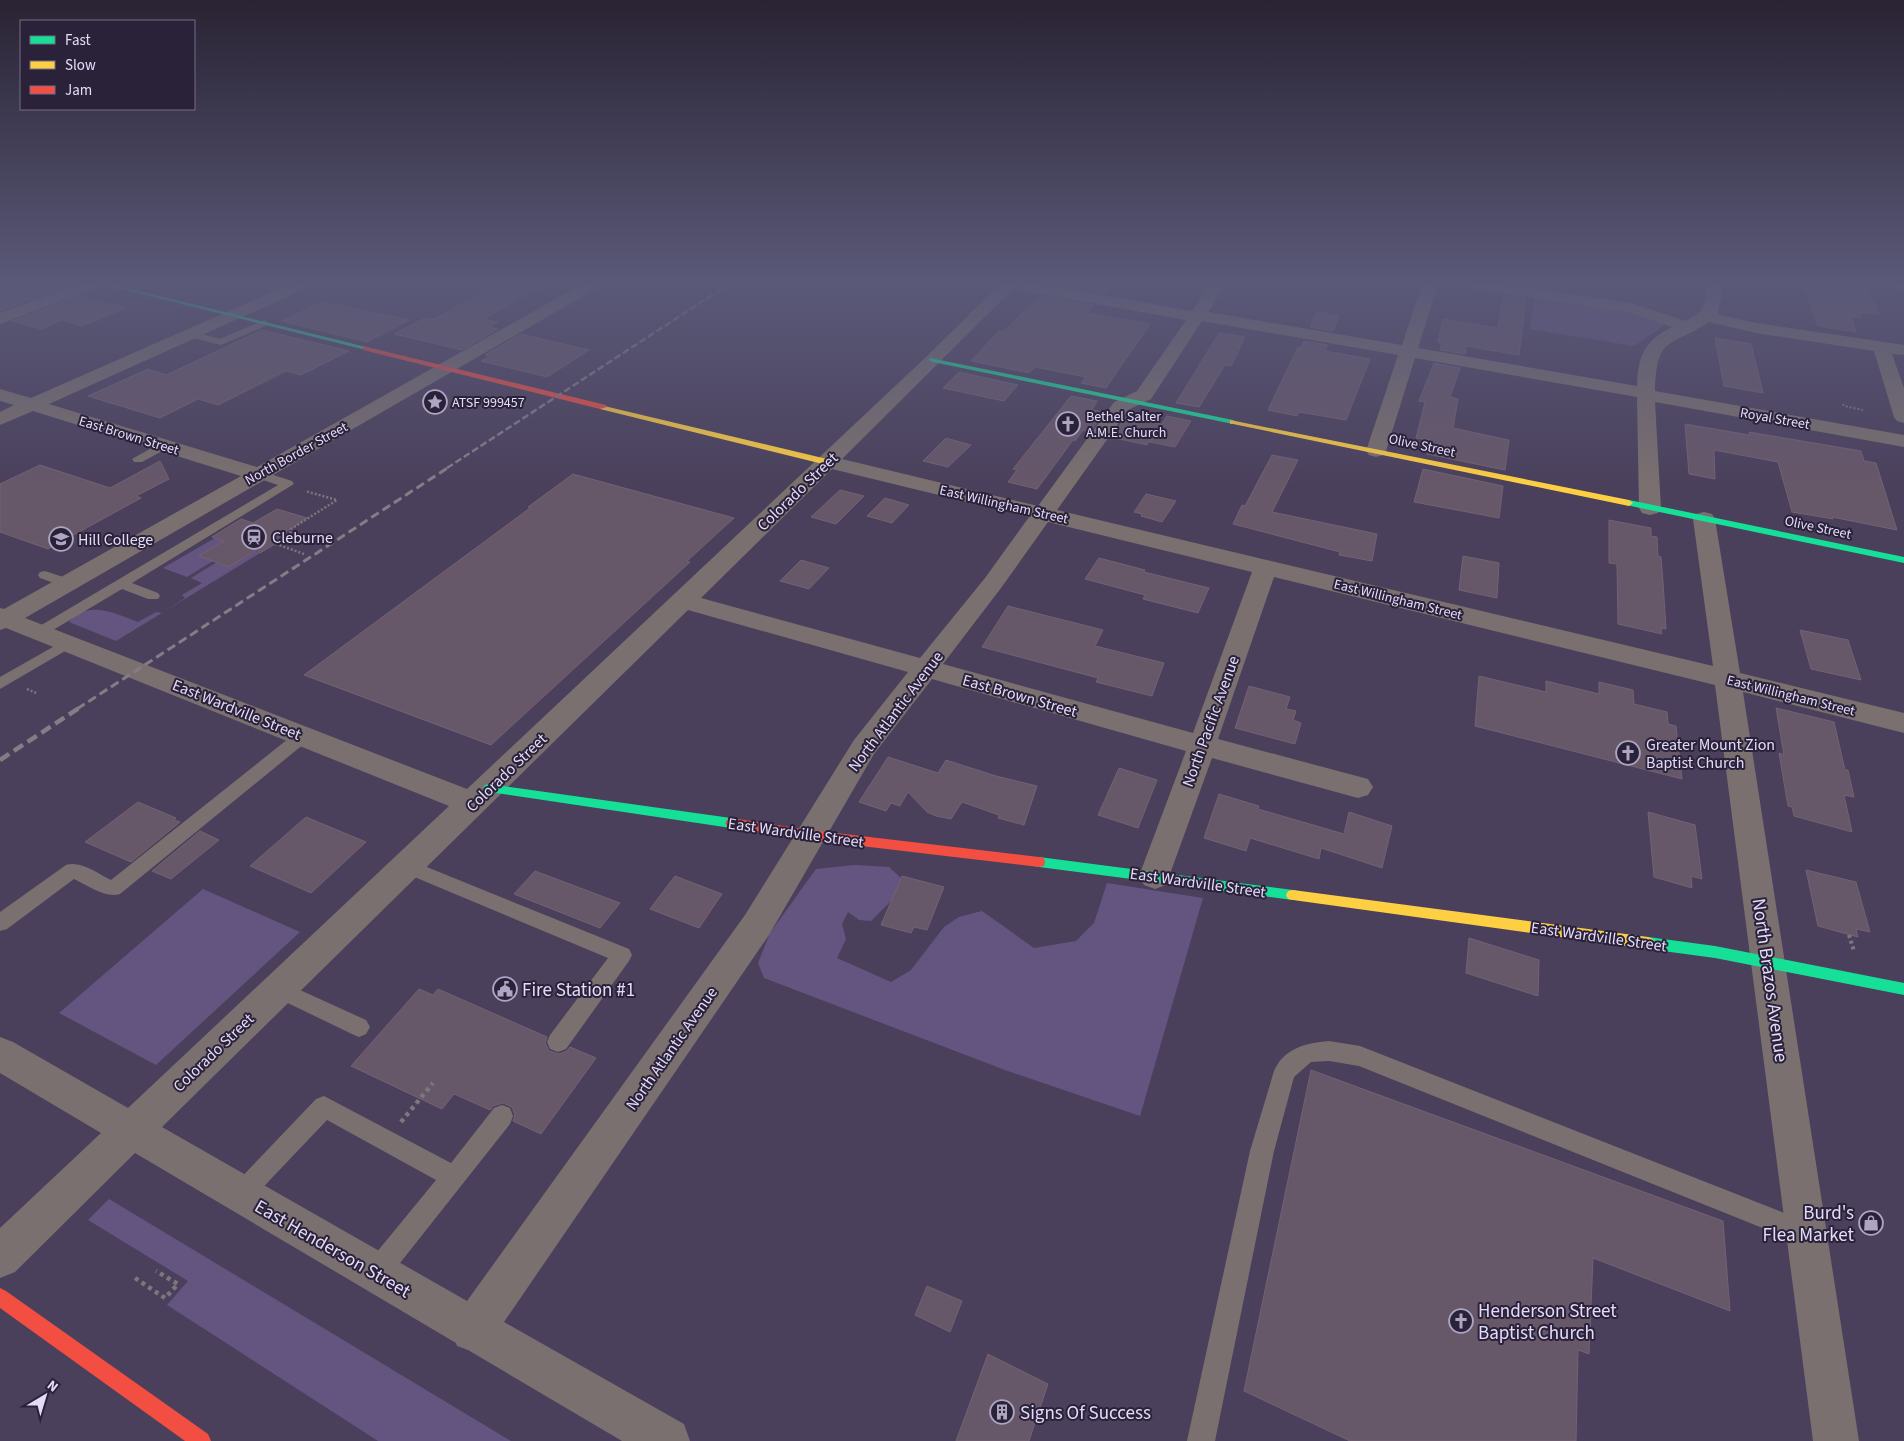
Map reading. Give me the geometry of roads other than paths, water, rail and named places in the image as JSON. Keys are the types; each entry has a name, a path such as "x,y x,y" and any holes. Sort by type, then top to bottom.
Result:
{"street":[{"path":"0,419 152,351"},
{"name":"East Willingham Street","path":"384,351 827,462 1904,723"},
{"name":"North Border Street","path":"2,619 476,351"},
{"name":"Colorado Street","path":"0,1257 943,351"},
{"name":"North Atlantic Avenue","path":"474,1330 757,925 864,747 1045,514 1121,406 1144,396 1174,351"},
{"name":"Royal Street","path":"1405,351 1904,441"},
{"path":"1650,508 1646,394 1648,361 1652,351"},
{"path":"1883,351 1904,417"},
{"path":"1376,451 1409,352"},
{"name":"Olive Street","path":"934,360 1904,560"},
{"name":"East Brown Street","path":"0,395 258,474"},
{"name":"North Brazos Avenue","path":"1704,519 1769,962 1836,1441"},
{"name":"North Pacific Avenue","path":"1156,876 1201,745 1266,567"},
{"name":"East Brown Street","path":"683,601 1201,745 1358,786"},
{"name":"East Wardville Street","path":"2,619 304,735 481,795 810,836 1156,876 1715,952 1904,989"},
{"name":"East Henderson Street","path":"0,1054 666,1441"},
{"path":"0,1297 201,1441"}],"lane":[{"path":"138,458 162,446"},
{"path":"38,633 288,484 258,474"},
{"path":"45,575 67,583"},
{"path":"121,584 153,596"},
{"path":"0,684 67,644"},
{"path":"0,923 74,870 113,889 304,735"},
{"path":"407,866 622,955 558,1042"},
{"path":"278,989 359,1027"},
{"path":"1201,1441 1262,1151 1285,1072 1306,1053 1329,1051 1360,1056 1807,1234"},
{"path":"241,1194 324,1107 454,1177"},
{"path":"376,1273 502,1116"}],"railway":[{"path":"447,468 626,351"},
{"path":"77,709 449,467"},
{"path":"0,760 79,708"}],"place":[{"name":"ATSF 999457","path":"435,402"},
{"name":"Bethel Salter A.M.E. Church","path":"1068,424"},
{"name":"Cleburne","path":"254,537"},
{"name":"Hill College","path":"61,539"},
{"name":"Greater Mount Zion Baptist Church","path":"1628,753"},
{"name":"Fire Station #1","path":"505,989"},
{"name":"Burd's Flea Market","path":"1871,1223"},
{"name":"Henderson Street Baptist Church","path":"1461,1321"},
{"name":"Signs Of Success","path":"1002,1412"}]}
